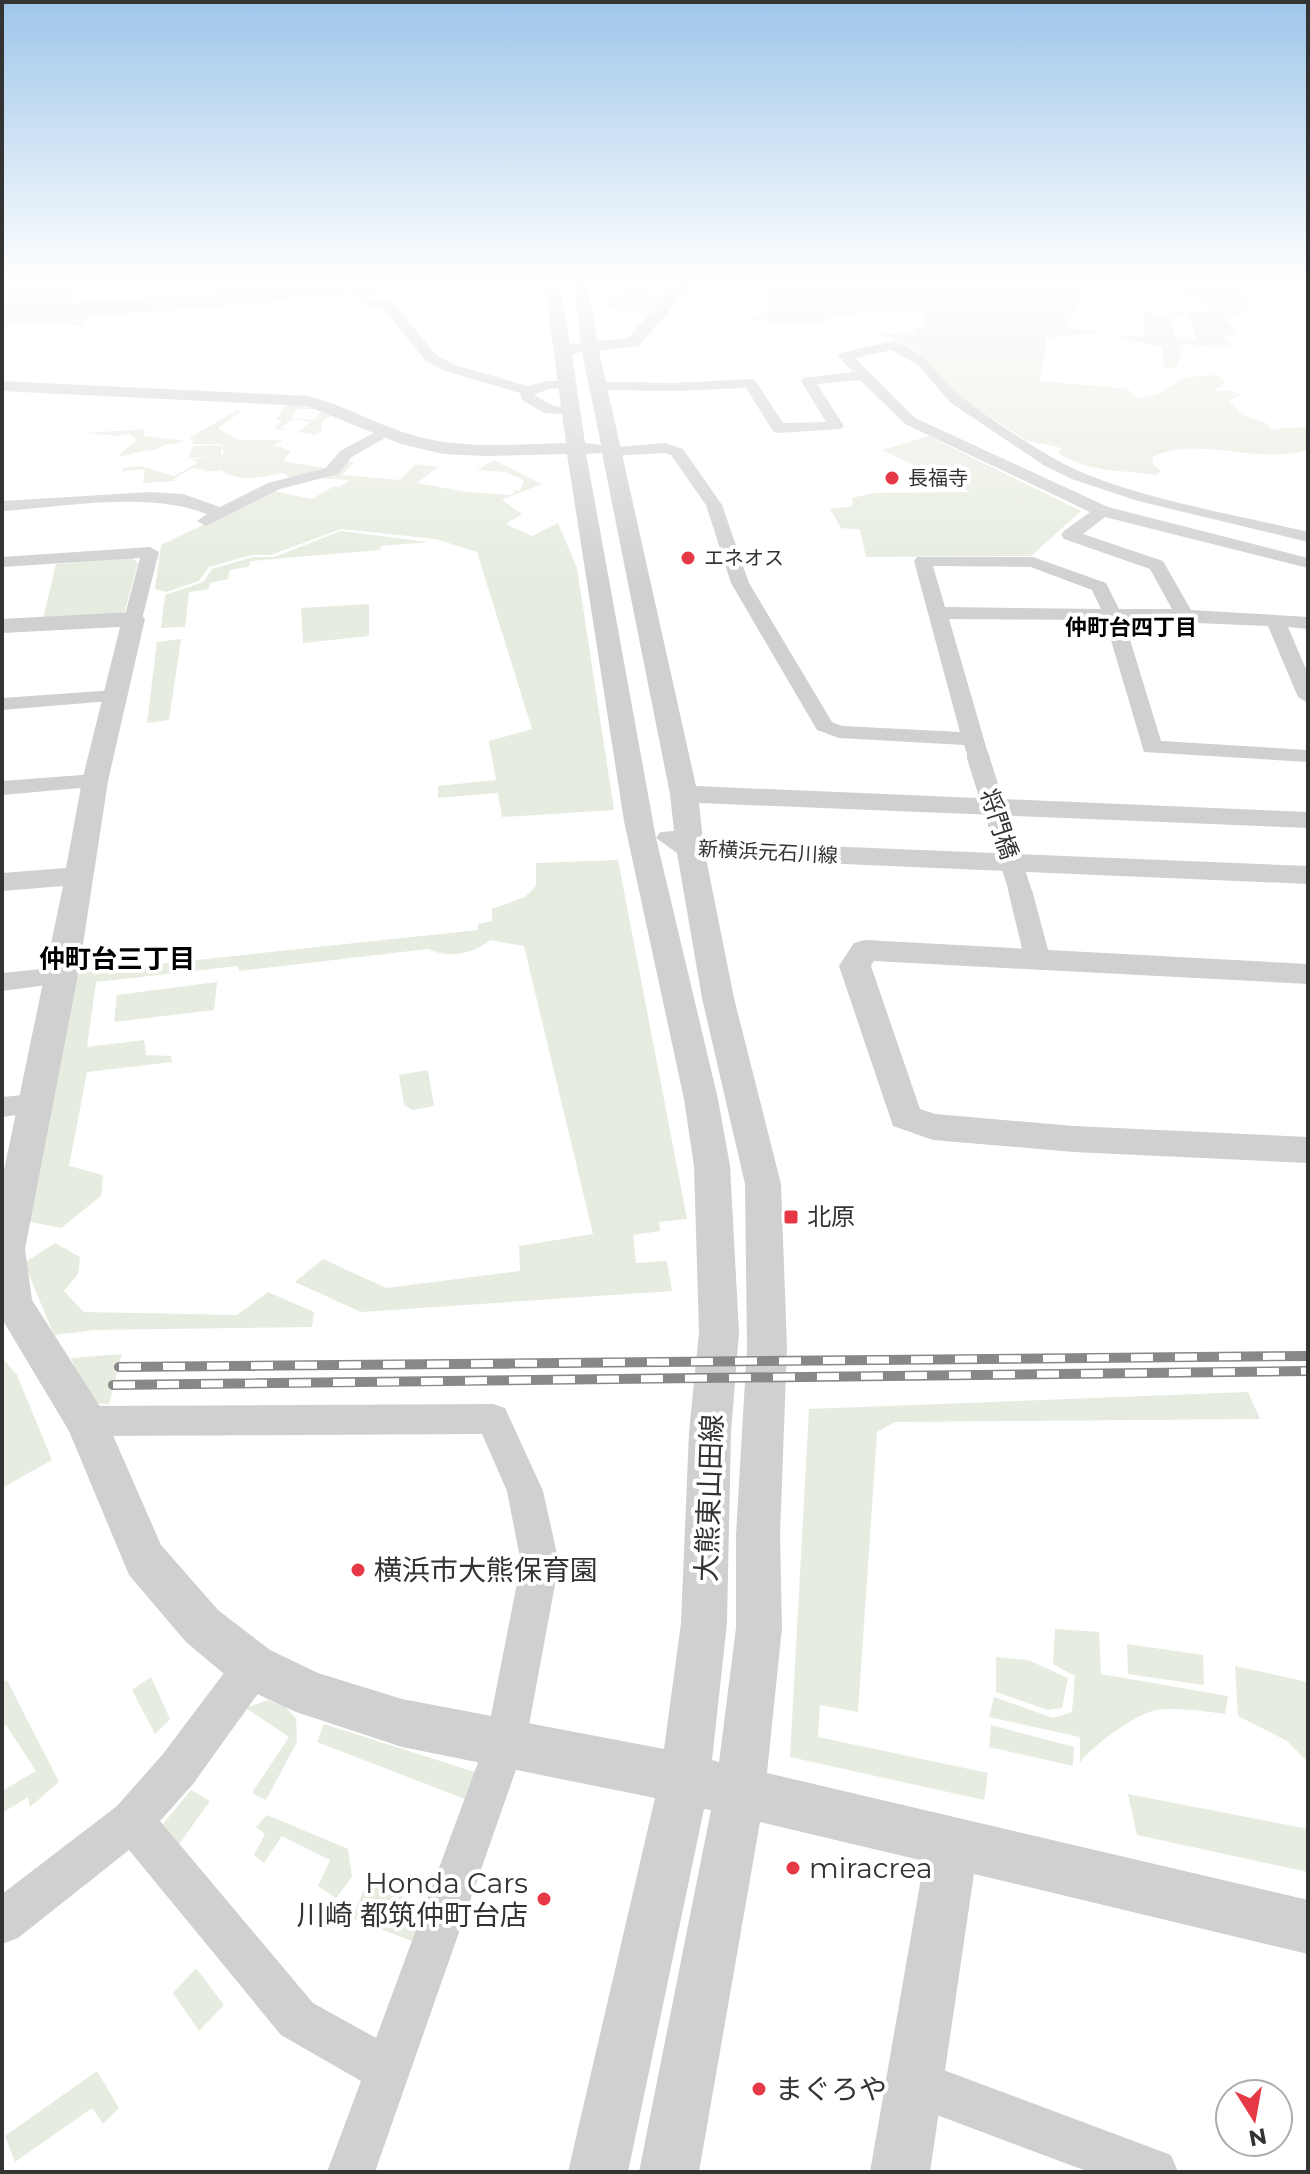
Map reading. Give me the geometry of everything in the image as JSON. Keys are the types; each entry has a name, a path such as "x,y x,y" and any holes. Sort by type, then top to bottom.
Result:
{"street":[{"path":"495,381 527,391 547,385 568,384 575,448 638,821 684,794 1308,820"},
{"path":"597,381 684,794"},
{"path":"598,386 676,387 750,383 778,428 836,426 808,381"},
{"path":"870,381 910,421 1102,511 1308,563"},
{"path":"937,381 956,400 1051,463 1078,476 1144,497 1308,537"},
{"path":"2,386 308,401 329,406 385,432 427,445 611,451 665,448 677,452 714,505 740,583 824,726 839,732 976,748"},
{"path":"527,391 527,397 549,410 573,412"},
{"path":"198,525 274,486 332,471 346,454 385,432"},
{"path":"2,506 151,497 183,499 221,513"},
{"path":"1102,511 1070,535 1157,565 1184,615"},
{"path":"2,562 152,548 95,781 61,976 18,1106 4,1249 13,1302 37,1346 86,1421 145,1560 202,1626 253,1667 313,1695 402,1723 506,1741 685,1779 1308,1927"},
{"name":"将門橋","path":"1037,957 923,561 1033,562 1100,587 1112,613"},
{"path":"939,613 1112,613 1308,623"},
{"path":"1112,613 1152,747 1308,756"},
{"path":"2,626 133,619"},
{"path":"1275,620 1308,697"},
{"path":"2,704 115,696"},
{"path":"2,788 95,781"},
{"name":"大熊東山田線","path":"669,2172 740,1793 759,1628 758,1535 767,1347 763,1184 718,998 690,849 684,794"},
{"name":"新横浜元石川線","path":"638,821 690,849 1308,875"},
{"name":"大熊東山田線","path":"598,2172 685,1779 704,1623 710,1432 719,1332 712,1166 701,1099 638,821"},
{"path":"2,882 79,876"},
{"path":"1308,974 865,950 855,966 905,1117 933,1127 1074,1139 1308,1150"},
{"path":"2,982 61,976"},
{"path":"86,1421 493,1419 525,1491 540,1563 506,1741 351,2172"},
{"path":"2,1922 132,1821 178,1769 253,1667"},
{"path":"132,1821 297,2019 388,2070"},
{"path":"900,2172 953,1841"},
{"path":"914,2083 1154,2172"}],"shaded area":[{"path":"944,381 1045,381 1128,389 1136,398 1159,394 1179,381 1224,381 1212,391 1231,391 1241,395 1229,401 1245,416 1266,423 1272,429 1308,427 1308,449 1270,455 1210,449 1170,451 1152,457 1153,464 1161,471 1155,475 1106,470 1070,460 1058,453 1062,448 1028,441 967,403"},
{"path":"287,403 317,409 297,409 292,418 313,420 321,412 331,416 322,422 321,432 315,435 298,432 311,422 293,419 281,428 292,431 274,429 282,420 276,420"},
{"path":"237,410 242,411 218,428 238,440 283,440 274,445 291,451 283,461 325,468 337,456 330,471 291,479 283,473 243,478 221,470 204,472 206,470 192,468 175,481 143,483 145,469 122,471 123,468 141,466 174,476 198,463 192,460 214,456 188,459 193,446 221,445 221,455 224,454 222,444 192,444 194,440 189,438"},
{"path":"145,429 143,436 187,441 118,456 136,440 130,434 87,433"},
{"path":"929,436 1081,511 1031,556 866,557 860,530 841,528 830,509 853,506 852,498 873,493 970,492 882,450"},
{"path":"494,460 542,484 502,500 522,514 506,524 532,536 558,523 577,568 614,810 502,817 498,793 438,798 438,786 496,780 489,741 532,729 477,552 436,539 341,529 271,555 251,555 209,567 199,581 166,592 155,589 161,545 274,491 312,499 334,486 339,487 349,481 319,477 345,461 354,462 342,475 400,480 416,464 438,467 417,483 467,492 512,495 515,490 520,491 524,480 506,472 477,470"},
{"path":"341,531 428,542 381,546 380,550 251,561 248,567 230,570 228,579 210,583 209,589 189,592 185,627 161,628 165,595 203,582 212,569 253,557 274,557"},
{"path":"132,558 138,563 125,611 117,615 43,619 56,564"},
{"path":"369,604 369,636 303,643 301,608"},
{"path":"181,639 169,720 147,723 157,642"},
{"path":"618,860 687,1219 659,1222 660,1231 633,1235 636,1263 667,1261 672,1291 361,1312 295,1282 323,1259 386,1288 520,1271 519,1246 593,1234 524,946 490,940 460,954 444,954 428,949 239,971 238,966 96,982 87,1047 144,1040 146,1055 171,1056 172,1062 87,1072 69,1166 103,1175 101,1196 61,1228 26,1221 74,973 478,930 478,924 492,921 492,909 525,897 536,886 536,863"},
{"path":"217,982 214,1010 114,1022 117,995"},
{"path":"428,1070 434,1106 413,1110 404,1105 399,1075"},
{"path":"55,1243 80,1257 78,1274 64,1291 84,1312 237,1315 268,1292 314,1312 312,1327 95,1330 54,1335 24,1263"},
{"path":"122,1354 109,1404 91,1403 71,1358"},
{"path":"2,1358 17,1375 52,1460 2,1488"},
{"path":"1248,1392 1260,1419 895,1422 877,1432 858,1712 820,1705 818,1737 988,1773 984,1800 790,1757 809,1409"},
{"path":"1055,1629 1099,1632 1101,1674 1228,1696 1225,1714 1174,1709 1148,1712 1116,1731 1080,1762 1080,1737 989,1717 994,1697 1053,1718 1072,1712 1075,1676 1053,1664"},
{"path":"1127,1644 1203,1655 1204,1685 1128,1674"},
{"path":"996,1657 1028,1660 1068,1678 1062,1708 1048,1710 996,1692"},
{"path":"1235,1666 1308,1682 1308,1762 1287,1741 1238,1716"},
{"path":"151,1677 170,1719 155,1734 132,1690"},
{"path":"7,1680 59,1782 30,1807 28,1797 2,1813 2,1791 36,1771 6,1725 2,1727 2,1683"},
{"path":"268,1700 284,1706 296,1718 297,1742 266,1800 252,1793 289,1737 246,1708"},
{"path":"324,1724 478,1773 470,1801 317,1742"},
{"path":"991,1725 1074,1747 1073,1766 989,1747"},
{"path":"191,1790 210,1801 177,1847 165,1840 163,1824"},
{"path":"1128,1794 1308,1829 1308,1872 1137,1835"},
{"path":"267,1815 348,1849 352,1877 336,1898 318,1886 330,1860 282,1836 264,1863 254,1855 265,1834 256,1827"},
{"path":"367,1882 428,1907 412,1941 352,1918"},
{"path":"196,1968 224,2005 199,2031 173,1993"},
{"path":"97,2071 119,2108 103,2124 92,2108 15,2162 5,2136"}],"railway":[{"path":"119,1367 1308,1356"},
{"path":"113,1385 1308,1371"}],"place":[{"name":"長福寺","path":"892,478"},
{"name":"エネオス","path":"688,558"},
{"name":"北原","path":"791,1217"},
{"name":"横浜市大熊保育園","path":"358,1570"},
{"name":"miracrea","path":"793,1868"},
{"name":"Honda Cars 川崎 都筑仲町台店","path":"544,1899"},
{"name":"まぐろや","path":"759,2089"}],"district":[{"name":"仲町台四丁目","path":"1131,627"},
{"name":"仲町台三丁目","path":"117,959"}]}
